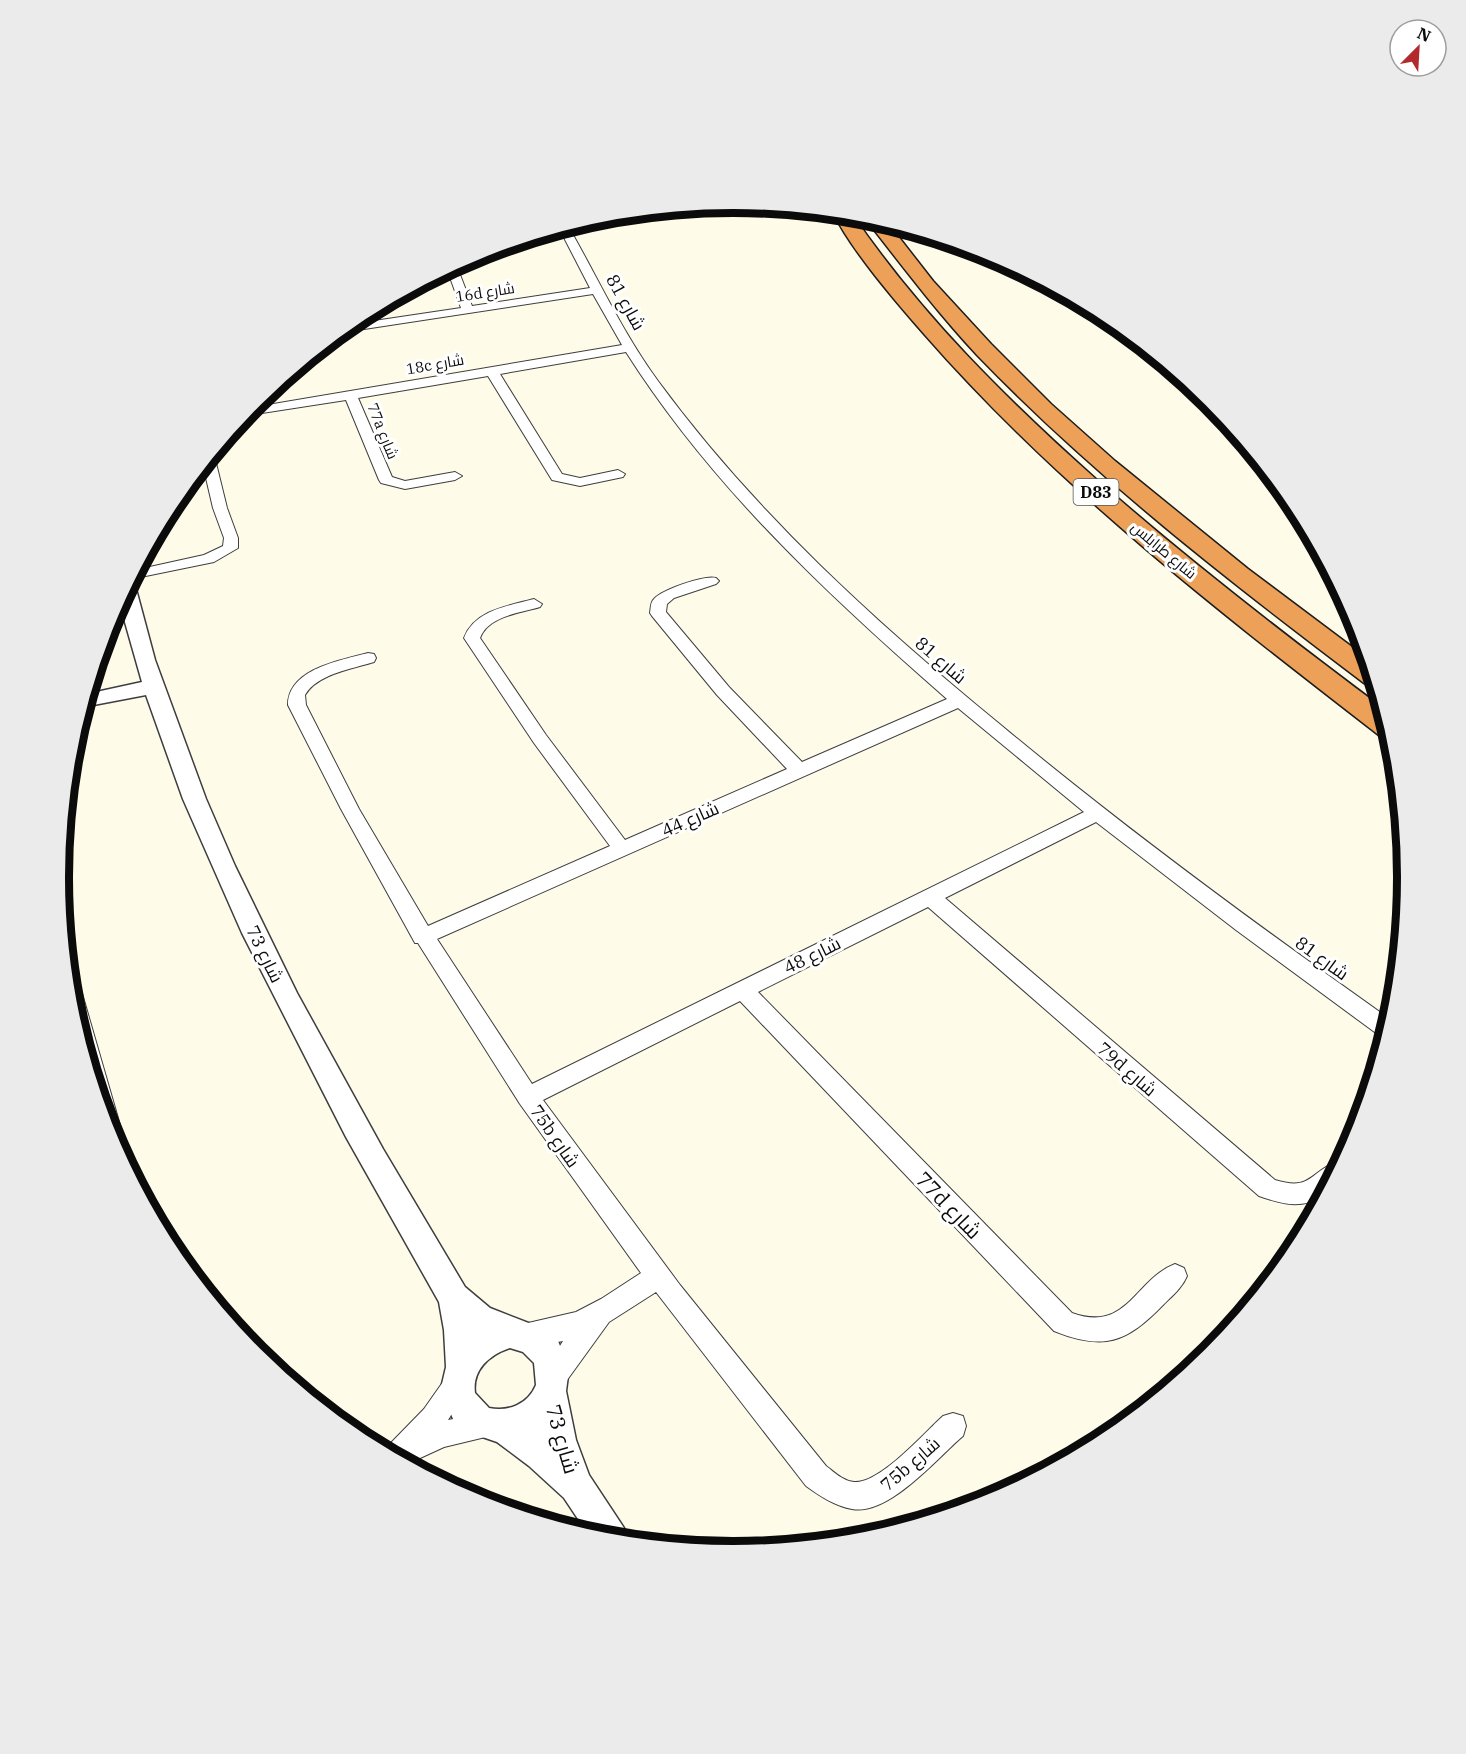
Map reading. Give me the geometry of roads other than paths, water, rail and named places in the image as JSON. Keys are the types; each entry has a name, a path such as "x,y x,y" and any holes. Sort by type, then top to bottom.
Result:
{"highway":[{"name":"شارع طرابلس","path":"849,224 891,284 947,349 1011,414 1112,507 1221,599 1378,720"},
{"name":"شارع طرابلس","path":"884,231 944,308 1020,387 1191,536 1363,669"}],"street":[{"name":"شارع 81","path":"568,234 629,348 681,420 750,501 841,594 958,700 1097,814 1242,925 1380,1024"},
{"path":"455,274 468,310"},
{"name":"16d شارع","path":"362,327 597,290"},
{"name":"18c شارع","path":"260,411 629,348"},
{"path":"492,371 557,477 580,482 618,474"},
{"name":"77a شارع","path":"350,395 386,480 405,485 455,476"},
{"path":"140,578 218,557 230,548 232,543 210,468"},
{"path":"142,573 189,564"},
{"path":"711,581 668,595 659,603 658,613 723,691 799,770"},
{"name":"شارع 73","path":"129,601 152,684 194,799 289,1003 392,1193 454,1297 479,1318 517,1334"},
{"path":"534,604 485,621 477,626 472,638 540,739 622,849"},
{"name":"75b شارع","path":"368,658 309,679 297,692 295,699 324,761 422,937 528,1097 658,1276 816,1476 843,1494 859,1497 875,1494 953,1426"},
{"path":"94,699 152,684"},
{"name":"شارع 44","path":"422,937 958,700"},
{"name":"شارع 48","path":"528,1097 1097,814"},
{"name":"79d شارع","path":"930,897 1267,1188 1281,1194 1296,1196 1309,1194 1320,1187"},
{"name":"77d شارع","path":"743,990 1063,1322 1078,1329 1094,1332 1110,1330 1122,1324 1175,1276"},
{"path":"400,1451 433,1418 461,1374 471,1353 482,1343 495,1336 564,1329 602,1314 658,1276"},
{"name":"شارع 73","path":"454,1297 460,1330 461,1374"},
{"path":"401,1452 444,1434 518,1424 531,1416 543,1406 551,1385 576,1344 602,1314"},
{"path":"517,1334 537,1341 546,1351 552,1364 551,1385"},
{"path":"461,1374 460,1396 466,1409 476,1419 496,1426"},
{"name":"شارع 73","path":"551,1385 559,1440 576,1486 604,1528"},
{"name":"شارع 73","path":"496,1426 541,1454 576,1486"}]}
